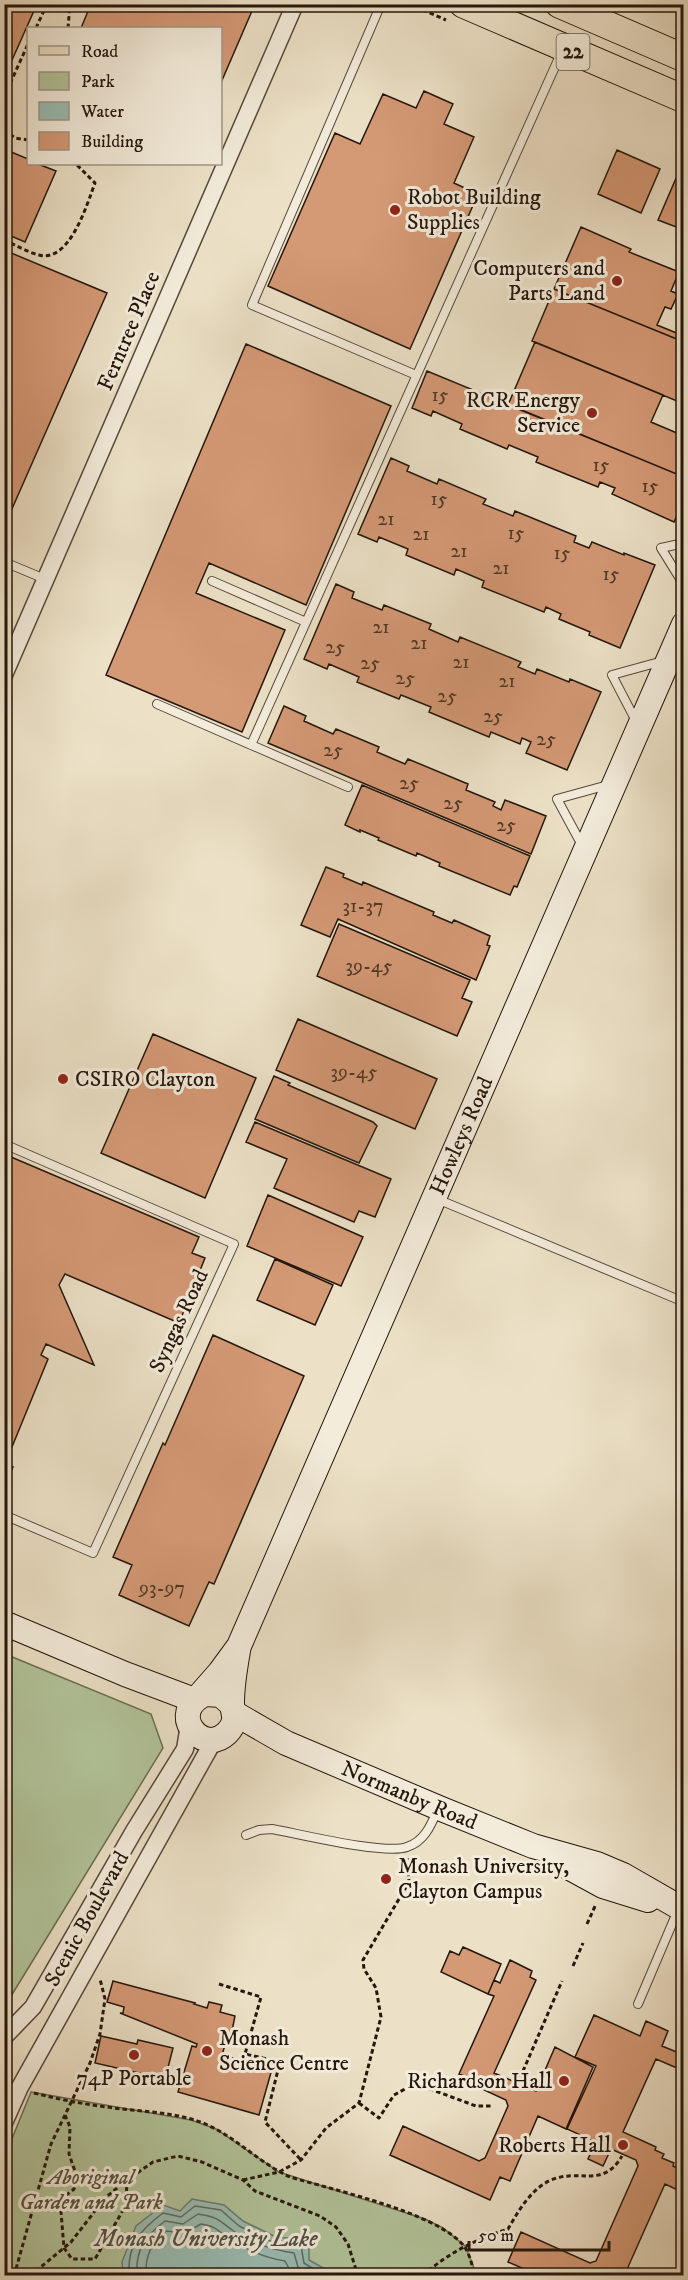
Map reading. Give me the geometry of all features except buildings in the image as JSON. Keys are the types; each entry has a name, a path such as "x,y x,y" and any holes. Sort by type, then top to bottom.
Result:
{"main road":[{"name":"22","path":"463,4 684,99"},
{"name":"22","path":"559,4 684,58"}],"street":[{"name":"Ferntree Place","path":"4,675 295,4"},
{"name":"Howleys Road","path":"192,1710 239,1646 684,624"},
{"path":"4,1623 125,1674 192,1710 200,1737 215,1739 228,1733 234,1722 233,1709 228,1700 213,1693 192,1710"},
{"name":"Howleys Road","path":"233,1709 239,1646"},
{"name":"Normanby Road","path":"233,1709 286,1743 533,1846 589,1880 681,1909"},
{"name":"Scenic Boulevard","path":"4,2037 33,2007 185,1749 192,1710"},
{"name":"Normanby Road","path":"215,1739 286,1743"},
{"name":"Scenic Boulevard","path":"4,2123 20,2087 215,1739"},
{"path":"102,1887 124,1899"}],"lane":[{"path":"381,4 252,305 416,375"},
{"path":"251,745 563,47"},
{"path":"684,543 661,548 684,585"},
{"path":"4,562 45,579"},
{"path":"212,581 306,622"},
{"path":"639,726 612,675 668,660"},
{"path":"157,704 348,788"},
{"path":"585,850 557,799 614,784"},
{"name":"Syngas Road","path":"4,1144 234,1244 93,1553 4,1515"},
{"path":"434,1197 684,1302"},
{"path":"246,1835 259,1830 272,1829 381,1848 406,1848 419,1841 428,1832 439,1808"},
{"path":"638,2004 681,1909"}],"path":[{"path":"36,27 47,4"},
{"path":"68,27 70,4"},
{"path":"4,97 27,47"},
{"path":"4,130 15,138 27,140"},
{"path":"4,240 41,256 55,254 69,243 95,183 77,165"},
{"path":"243,2180 279,2172 301,2160 326,2128 359,2103 381,2017 376,1988 364,1968 363,1960 409,1882 406,1848"},
{"path":"587,1924 594,1906"},
{"path":"573,1966 583,1943"},
{"path":"14,2276 51,2144 90,2063 100,2034 105,1999 98,1971"},
{"path":"520,2078 562,1981"},
{"path":"219,1984 261,1997 245,2054 280,2062 265,2122 301,2160"},
{"path":"359,2103 379,2118 394,2095 407,2088 422,2086 476,2106 494,2106"},
{"path":"20,2087 71,2102 150,2110 202,2122 222,2132 279,2172 290,2177 367,2199 425,2219 452,2233 465,2246 475,2276"},
{"path":"65,2115 70,2127 69,2154 77,2177 74,2189 60,2200 64,2248 72,2259 94,2259 126,2205 127,2180"},
{"path":"30,2276 71,2242 105,2198 127,2180 153,2162 178,2156 202,2162 243,2180 255,2192 320,2216 336,2227 348,2244 358,2276"},
{"path":"423,2276 435,2264 479,2238 508,2229 521,2206 534,2192 550,2181 569,2175 602,2175 615,2167 622,2156"},
{"path":"77,2177 127,2180"}],"green space":[{"path":"5,1654 151,1714 163,1748 5,2006"},
{"name":"Aboriginal Garden and Park","path":"31,2092 191,2120 216,2129 279,2172 425,2219 443,2228 465,2246 477,2275 5,2276 5,2156"}],"water":[{"name":"Monash University Lake","path":"192,2199 224,2205 243,2221 276,2237 309,2240 309,2260 325,2269 325,2275 123,2275 122,2262 136,2226 163,2205 180,2211"}],"place":[{"name":"Robot Building Supplies","path":"395,210"},
{"name":"Computers and Parts Land","path":"617,281"},
{"name":"RCR Energy Service","path":"592,413"},
{"name":"CSIRO Clayton","path":"63,1079"},
{"name":"Monash University, Clayton Campus","path":"386,1879"},
{"name":"Monash Science Centre","path":"207,2051"},
{"name":"74P Portable","path":"134,2055"},
{"name":"Richardson Hall","path":"564,2081"},
{"name":"Roberts Hall","path":"623,2145"}]}
